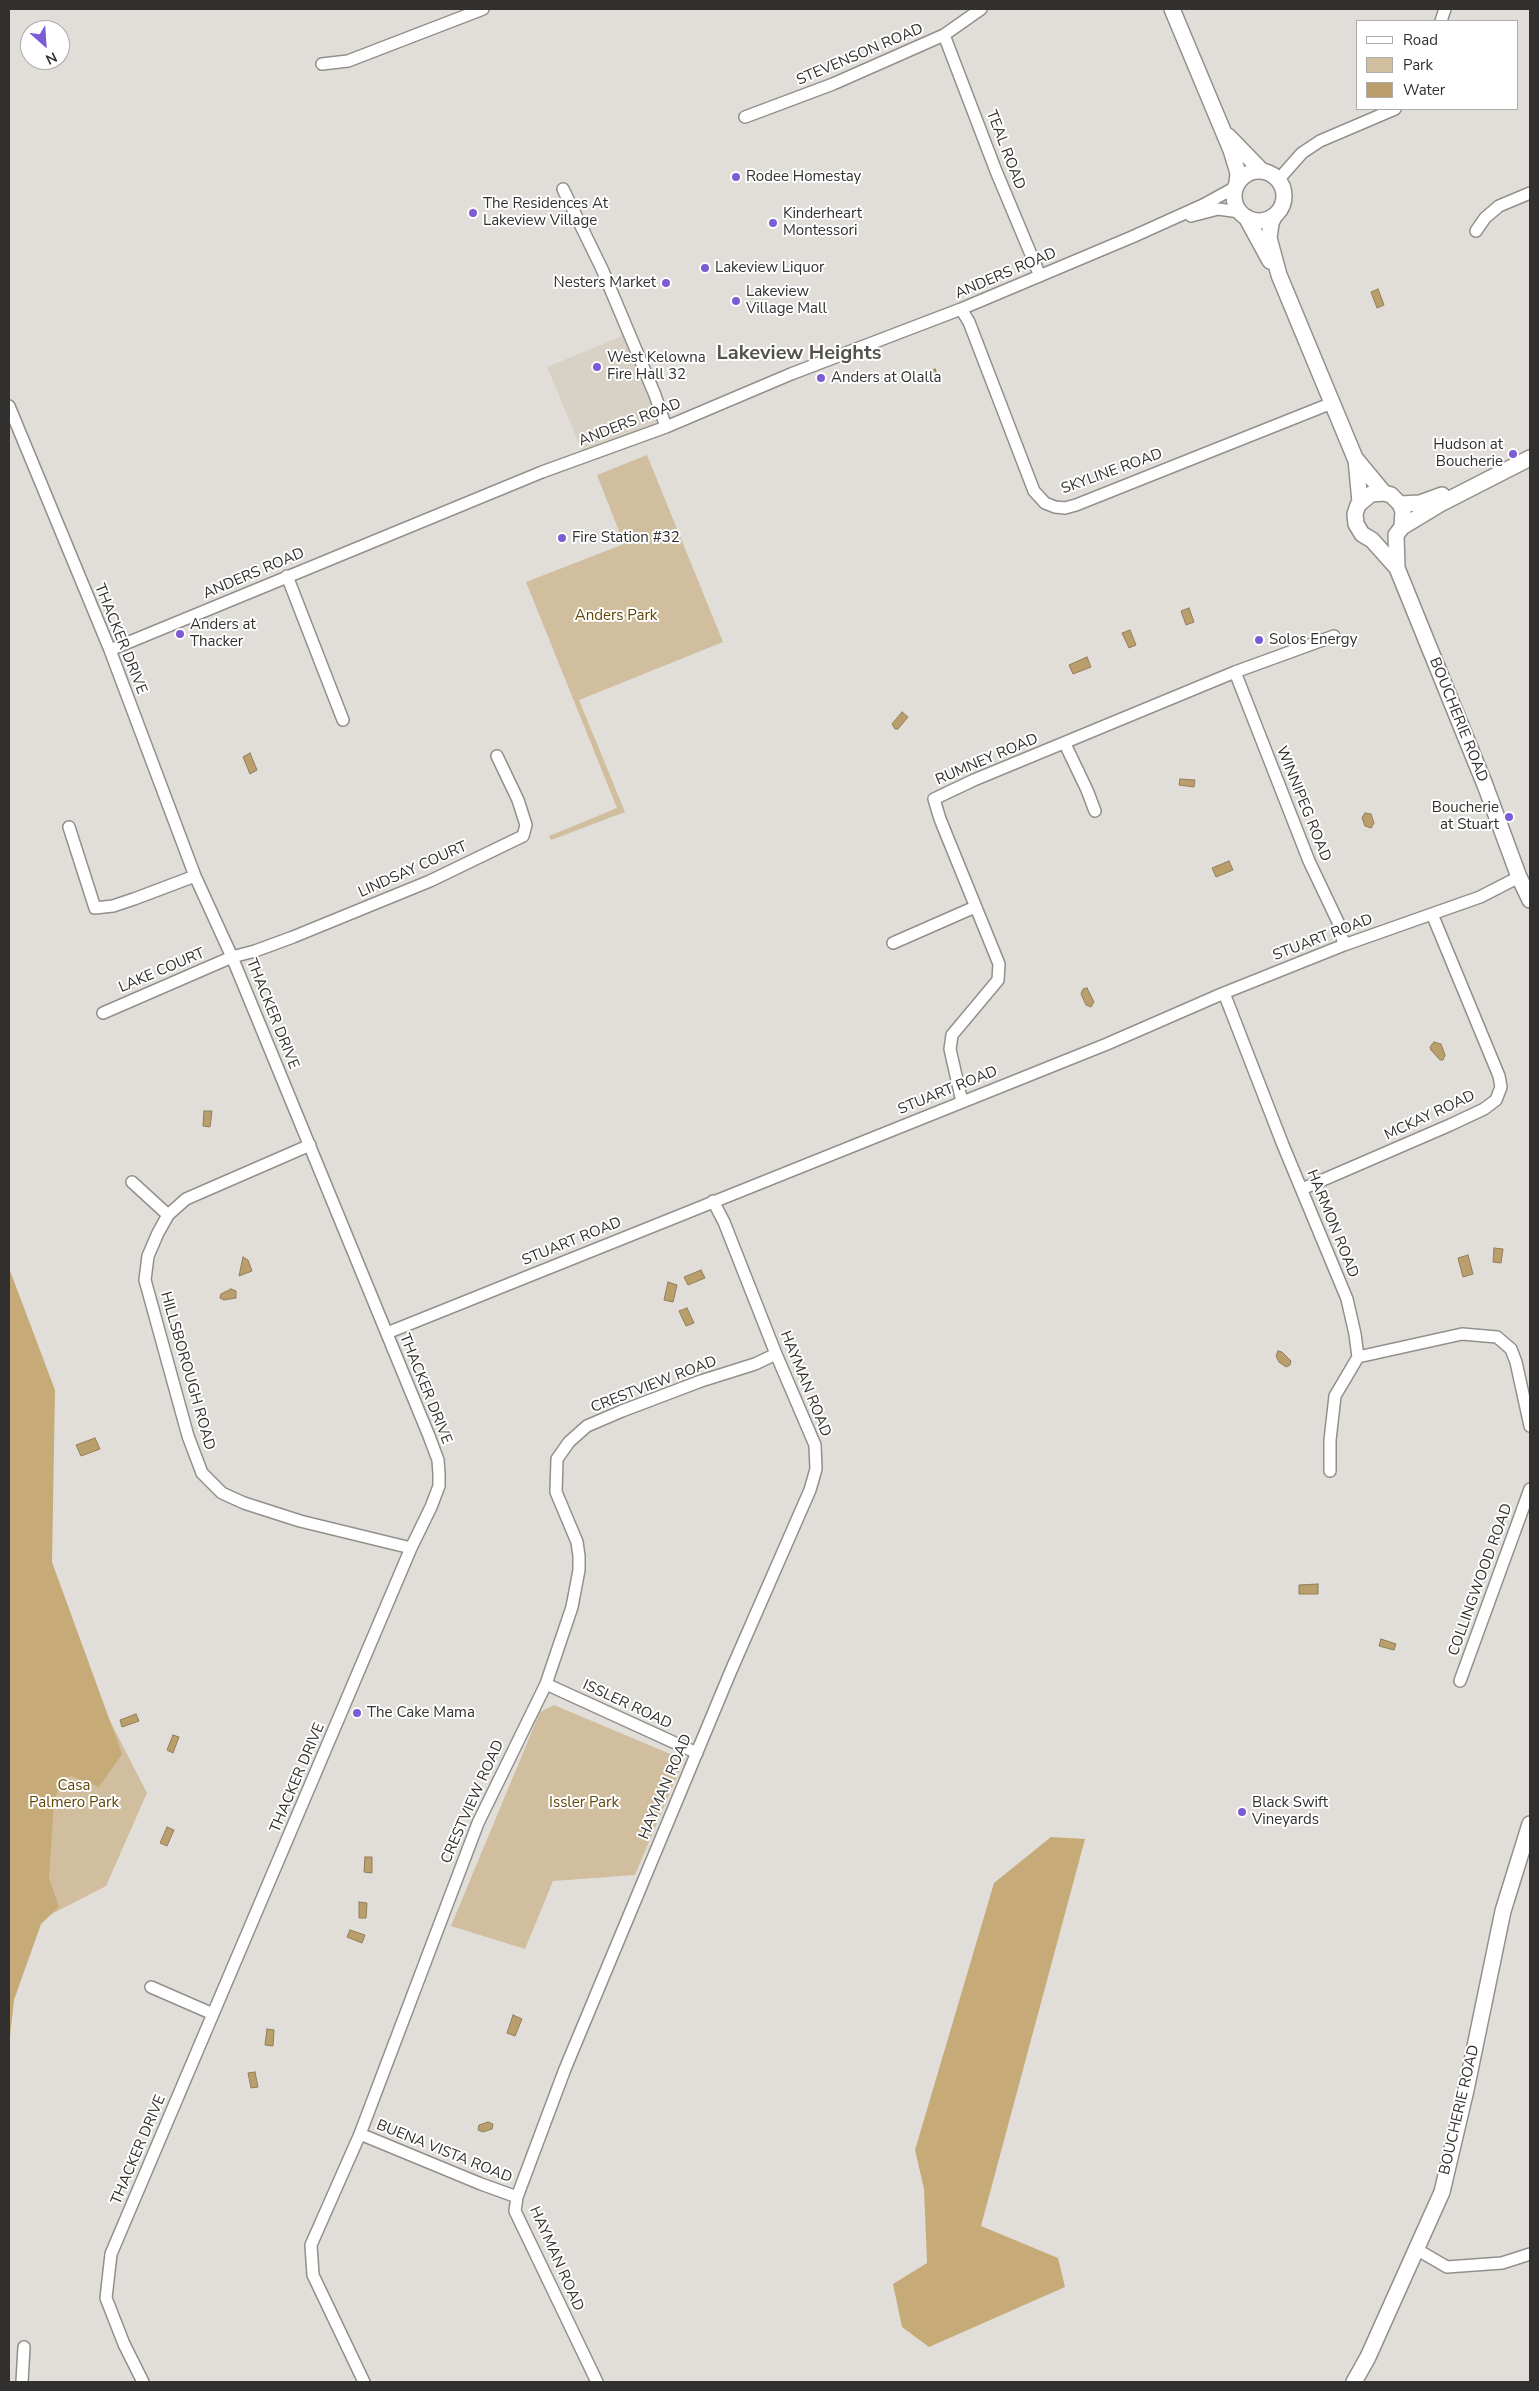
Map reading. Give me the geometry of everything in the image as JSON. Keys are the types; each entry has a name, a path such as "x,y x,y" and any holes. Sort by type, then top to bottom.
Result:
{"main road":[{"path":"1172,9 1214,114 1224,131 1238,173 1234,200 1243,215 1261,221 1275,215 1284,198 1282,186 1271,174 1262,171 1224,131"},
{"path":"1236,185 1245,175 1262,171"},
{"name":"BOUCHERIE ROAD","path":"1243,215 1279,275"},
{"name":"BOUCHERIE ROAD","path":"1275,215 1271,223 1269,238 1279,275 1356,459 1384,493 1391,495 1400,504 1403,512 1399,531 1396,568"},
{"path":"1400,504 1420,503 1530,457"},
{"path":"1372,540 1386,540 1440,504 1530,457"},
{"name":"BOUCHERIE ROAD","path":"1356,459 1360,502 1356,509 1356,524 1362,534 1372,540 1396,568 1485,785 1519,877 1530,900"},
{"path":"1360,502 1371,494 1384,493"},
{"name":"BOUCHERIE ROAD","path":"1354,2382 1368,2357 1442,2192 1466,2090 1503,1911 1530,1824"}],"street":[{"path":"322,64 348,61 483,9"},
{"name":"STEVENSON ROAD","path":"745,117 834,84 944,34 981,9"},
{"name":"TEAL ROAD","path":"944,34 996,171 1040,276"},
{"path":"1278,180 1302,152 1320,141 1393,110"},
{"name":"ANDERS ROAD","path":"110,650 542,472 666,427 791,374 1040,276 1209,202 1236,185"},
{"path":"563,189 602,269 666,427"},
{"path":"1476,231 1485,218 1499,206 1530,193"},
{"name":"ANDERS ROAD","path":"1160,223 1218,209 1243,215"},
{"name":"SKYLINE ROAD","path":"961,308 969,322 1034,491 1041,499 1055,507 1066,508 1076,505 1332,402"},
{"name":"THACKER DRIVE","path":"9,406 110,650 195,876 232,957 438,1460 438,1486 111,2254 106,2298 124,2344 143,2382"},
{"path":"287,576 343,720"},
{"name":"RUMNEY ROAD","path":"962,1102 950,1049 952,1035 998,980 999,964 940,819 934,799 974,780 1065,744 1235,672 1334,636"},
{"name":"WINNIPEG ROAD","path":"1235,672 1309,861 1338,922 1344,945"},
{"path":"1065,744 1095,811"},
{"name":"LINDSAY COURT","path":"232,957 255,951 348,916 430,881 523,836 526,825 518,800 497,756"},
{"path":"69,827 95,908 113,906 195,876"},
{"name":"STUART ROAD","path":"387,1333 712,1201 1108,1044 1224,993 1344,945 1480,897 1519,877"},
{"path":"892,943 975,907"},
{"name":"MCKAY ROAD","path":"1302,1189 1450,1125 1484,1109 1496,1100 1501,1086 1499,1076 1432,914"},
{"name":"LAKE COURT","path":"103,1013 232,957"},
{"name":"HARMON ROAD","path":"1224,993 1347,1299 1358,1357"},
{"name":"HILLSBOROUGH ROAD","path":"310,1145 186,1199 168,1215 148,1256 145,1280 188,1436 202,1473 222,1493 244,1503 300,1521 411,1548"},
{"path":"132,1182 168,1215"},
{"name":"HAYMAN ROAD","path":"596,2382 515,2211 517,2197 565,2068 810,1490 816,1469 815,1445 776,1354 724,1222 712,1201"},
{"path":"1330,1471 1330,1440 1335,1396 1358,1357 1462,1334 1497,1337 1511,1348 1516,1362 1530,1426"},
{"name":"CRESTVIEW ROAD","path":"364,2382 313,2275 311,2245 360,2134 478,1823 546,1684 572,1607 579,1570 577,1542 556,1492 557,1460 569,1442 587,1426 701,1381 755,1364 776,1354"},
{"name":"COLLINGWOOD ROAD","path":"1460,1682 1530,1488"},
{"name":"ISSLER ROAD","path":"546,1684 697,1753"},
{"path":"150,1987 213,2014"},
{"name":"BUENA VISTA ROAD","path":"360,2134 517,2197"},
{"path":"1416,2249 1447,2267 1502,2263 1530,2254"},
{"path":"22,2382 24,2347"}],"shaded area":[{"path":"625,335 663,424 583,453 547,367"},
{"name":"Casa Palmero Park","path":"9,1268 55,1390 52,1562 122,1754 99,1787 71,1776 61,1780 54,1802 49,1878 59,1907 41,1924 14,2000 9,2046"},
{"path":"1051,1837 1085,1839 981,2226 1058,2258 1065,2287 929,2347 902,2327 893,2284 927,2263 924,2189 915,2150 994,1883"}],"green space":[{"name":"Anders Park","path":"647,455 723,642 579,700 625,812 551,840 549,836 617,808 526,582 624,544 597,475"},
{"name":"Casa Palmero Park","path":"9,1524 147,1793 106,1886 9,1936"},
{"name":"Issler Park","path":"554,1705 675,1756 680,1769 635,1875 553,1881 525,1949 451,1926 540,1712"}],"water":[{"path":"1378,289 1384,305 1377,308 1371,292"},
{"path":"935,369 938,377 923,383 920,375"},
{"path":"1189,608 1194,622 1186,625 1181,611"},
{"path":"1130,630 1136,645 1129,648 1122,633"},
{"path":"1087,657 1091,667 1073,674 1069,665"},
{"path":"902,712 908,717 898,729 895,729 892,724"},
{"path":"250,753 257,770 250,774 243,757"},
{"path":"1180,779 1195,780 1194,787 1179,785"},
{"path":"1365,813 1371,814 1374,823 1371,828 1365,826 1362,818"},
{"path":"1229,861 1233,870 1216,877 1212,868"},
{"path":"1087,988 1094,1002 1091,1007 1086,1005 1081,994 1083,989"},
{"path":"1434,1042 1441,1044 1445,1055 1443,1060 1440,1060 1431,1050 1430,1047"},
{"path":"204,1111 212,1111 210,1127 203,1126"},
{"path":"1494,1248 1503,1249 1501,1263 1493,1262"},
{"path":"1468,1255 1473,1274 1463,1277 1458,1258"},
{"path":"243,1257 248,1260 252,1271 239,1276"},
{"path":"701,1270 705,1278 688,1285 684,1277"},
{"path":"668,1282 677,1285 673,1302 664,1300"},
{"path":"231,1289 236,1291 236,1298 224,1300 220,1298 221,1294"},
{"path":"687,1308 694,1323 686,1326 679,1311"},
{"path":"1278,1351 1282,1352 1291,1361 1290,1365 1286,1367 1279,1362 1276,1356"},
{"path":"95,1438 100,1449 81,1456 76,1445"},
{"path":"1318,1584 1318,1594 1299,1594 1299,1585"},
{"path":"1381,1639 1396,1644 1394,1650 1379,1646"},
{"path":"136,1714 139,1721 122,1727 120,1720"},
{"path":"173,1735 179,1737 173,1753 167,1750"},
{"path":"167,1827 174,1830 167,1846 160,1843"},
{"path":"365,1857 372,1857 372,1873 364,1872"},
{"path":"359,1902 367,1903 366,1918 359,1918"},
{"path":"350,1930 365,1935 362,1943 347,1937"},
{"path":"513,2015 522,2019 515,2036 507,2033"},
{"path":"267,2029 274,2030 273,2046 265,2045"},
{"path":"255,2072 258,2087 251,2088 248,2073"},
{"path":"488,2122 493,2124 492,2129 483,2132 478,2130 479,2125"}],"place":[{"name":"Rodee Homestay","path":"736,177"},
{"name":"The Residences At Lakeview Village","path":"473,213"},
{"name":"Kinderheart Montessori","path":"773,223"},
{"name":"Lakeview Liquor","path":"705,268"},
{"name":"Nesters Market","path":"666,283"},
{"name":"Lakeview Village Mall","path":"736,301"},
{"name":"West Kelowna Fire Hall 32","path":"597,367"},
{"name":"Anders at Olalla","path":"821,378"},
{"name":"Hudson at Boucherie","path":"1513,454"},
{"name":"Fire Station #32","path":"562,538"},
{"name":"Anders at Thacker","path":"180,634"},
{"name":"Solos Energy","path":"1259,640"},
{"name":"Boucherie at Stuart","path":"1509,817"},
{"name":"The Cake Mama","path":"357,1713"},
{"name":"Black Swift Vineyards","path":"1242,1812"}],"district":[{"name":"Lakeview Heights","path":"799,354"}]}
